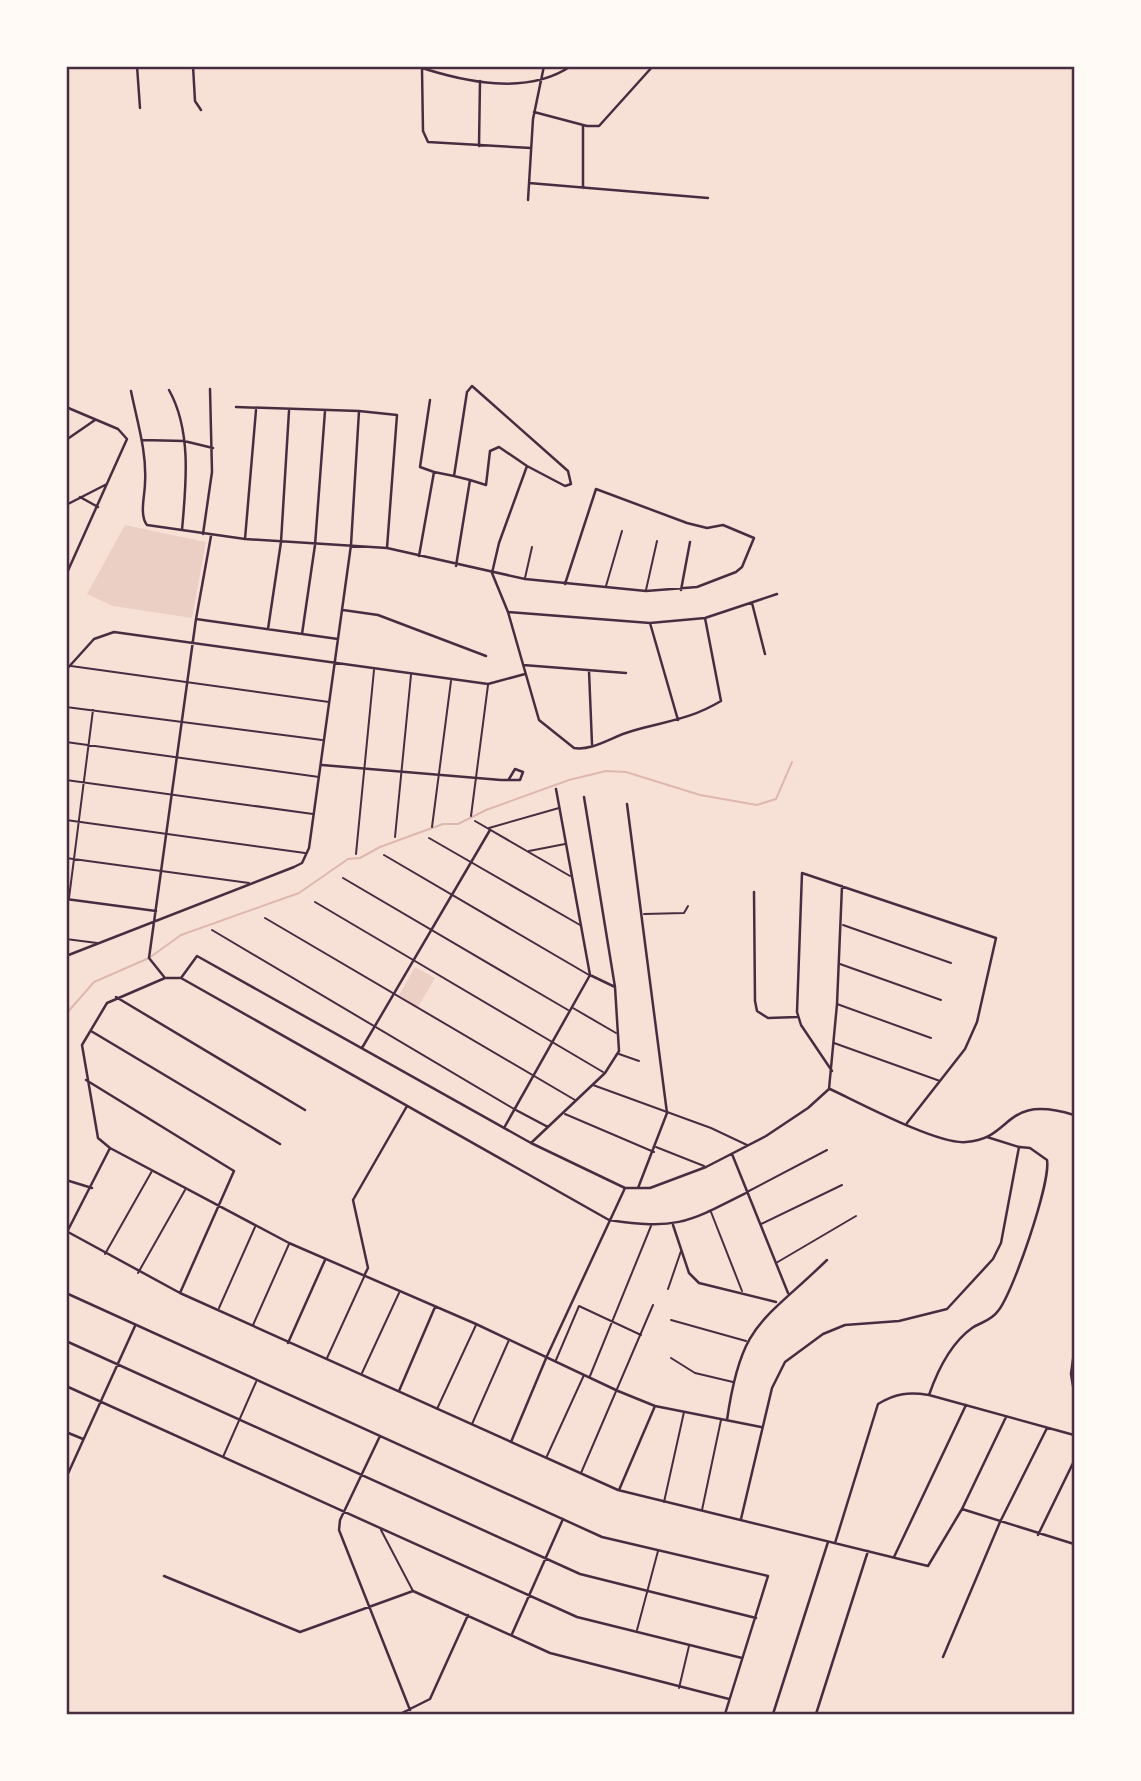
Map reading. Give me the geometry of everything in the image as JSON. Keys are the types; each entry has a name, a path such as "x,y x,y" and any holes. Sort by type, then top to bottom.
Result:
{"street":[{"path":"137,66 140,108"},
{"path":"193,66 195,101 201,110"},
{"path":"416,66 480,81 544,80 572,66"},
{"path":"528,201 534,112 544,80 544,66"},
{"path":"534,112 583,125 599,126 653,66"},
{"path":"422,69 423,131 428,142 531,148"},
{"path":"479,146 480,81"},
{"path":"583,125 583,188"},
{"path":"529,183 708,198"},
{"path":"430,400 420,467 486,485 490,451 499,447 527,466 565,486 571,484 568,471 478,388 472,387 467,392 454,476"},
{"path":"169,390 177,404 184,440 186,491 183,530"},
{"path":"203,534 213,448 210,390"},
{"path":"131,391 142,440 146,478 143,517 147,525 211,536 387,548 456,566 525,579 565,584 646,591 681,590 740,570 755,541 752,536 723,525 703,528 596,489 565,584"},
{"path":"66,407 125,433 127,439 110,483 66,575"},
{"path":"236,407 289,411 359,411 397,415 387,548"},
{"path":"245,539 256,409"},
{"path":"268,629 281,542 289,411"},
{"path":"302,634 315,545 326,411"},
{"path":"66,956 294,867 302,863 307,854 351,545 359,411"},
{"path":"66,440 90,426 95,420"},
{"path":"142,440 184,440 213,448"},
{"path":"527,466 499,543 492,573 508,612 539,720 569,746 579,749 631,731 678,722 720,701 705,618"},
{"path":"419,556 434,472"},
{"path":"456,566 470,480"},
{"path":"66,505 110,483"},
{"path":"80,497 98,507"},
{"path":"165,978 149,958 192,643 211,536"},
{"path":"681,590 690,542"},
{"path":"66,568 72,564"},
{"path":"508,612 650,623 705,618 777,594"},
{"path":"752,603 765,654"},
{"path":"343,610 378,615 486,656"},
{"path":"196,619 339,639"},
{"path":"650,623 678,722"},
{"path":"66,670 89,644 114,632 488,684 527,673"},
{"path":"523,665 626,673"},
{"path":"589,671 592,746"},
{"path":"321,765 509,779"},
{"path":"504,1128 590,975 556,789"},
{"path":"531,1143 605,1073 619,1054 615,987 584,797"},
{"path":"626,804 667,1114 638,1189"},
{"path":"362,1048 489,829"},
{"path":"832,1071 797,1017 802,873 996,938 976,1023 965,1049 907,1123"},
{"path":"181,978 197,956 531,1143 625,1188 638,1189 706,1167 748,1146 793,1119 829,1089 837,1004 842,886"},
{"path":"754,892 757,1011 768,1018 797,1017"},
{"path":"67,899 156,911"},
{"path":"590,975 615,987"},
{"path":"746,1193 673,1226 609,1220 181,978 165,978 107,1003 82,1045 98,1139 110,1148 289,1243 476,1324 618,1391 655,1406 761,1427"},
{"path":"116,997 305,1110"},
{"path":"90,1030 280,1144"},
{"path":"86,1080 234,1171 180,1293"},
{"path":"829,1089 958,1143 987,1137 1024,1110 1057,1110 1074,1115"},
{"path":"364,1276 368,1268 353,1200 407,1106"},
{"path":"514,1109 548,1127"},
{"path":"929,1395 941,1367 965,1334 997,1314 1013,1281 1041,1203 1047,1160 1030,1148 987,1137"},
{"path":"741,1519 761,1427 772,1388 785,1362 823,1334 845,1325 899,1321 937,1314 958,1297 993,1259 1001,1243 1019,1147"},
{"path":"110,1148 67,1233 180,1293 618,1490 928,1566 933,1562 962,1509 1006,1417"},
{"path":"732,1154 788,1293"},
{"path":"67,1180 92,1188"},
{"path":"511,1442 547,1356 625,1188"},
{"path":"673,1226 689,1273 698,1283 777,1303"},
{"path":"288,1343 325,1260"},
{"path":"727,1420 733,1382 746,1341 777,1303 827,1260"},
{"path":"66,1293 602,1537 768,1576 725,1714"},
{"path":"398,1392 435,1307"},
{"path":"66,1478 135,1326"},
{"path":"66,1341 580,1574 756,1618"},
{"path":"1074,1352 1071,1374 1074,1392"},
{"path":"66,1386 577,1617 742,1658"},
{"path":"835,1544 878,1404 907,1392 929,1395 1074,1434"},
{"path":"894,1558 966,1405"},
{"path":"618,1490 655,1406"},
{"path":"943,1657 1000,1522 1047,1428"},
{"path":"66,1432 84,1440"},
{"path":"380,1436 344,1512 339,1530 410,1710"},
{"path":"1038,1535 1074,1461"},
{"path":"962,1509 1038,1535 1074,1544"},
{"path":"511,1636 563,1519"},
{"path":"773,1714 828,1542"},
{"path":"816,1714 868,1551"},
{"path":"164,1576 294,1631 305,1632 413,1591 550,1653 729,1699"},
{"path":"400,1714 430,1699 468,1615"}],"lane":[{"path":"606,587 622,531"},
{"path":"646,591 657,541"},
{"path":"525,579 532,547"},
{"path":"70,666 330,702"},
{"path":"356,854 362,769 374,669"},
{"path":"395,837 411,674"},
{"path":"432,827 451,680"},
{"path":"471,816 488,684"},
{"path":"66,707 324,740"},
{"path":"67,899 93,710"},
{"path":"66,742 319,777"},
{"path":"66,780 314,814"},
{"path":"489,829 559,808"},
{"path":"66,820 307,854"},
{"path":"475,821 570,876"},
{"path":"429,838 581,926"},
{"path":"528,851 565,844"},
{"path":"384,855 590,975"},
{"path":"66,858 255,883"},
{"path":"342,878 617,1033"},
{"path":"315,902 605,1073"},
{"path":"642,914 684,913 688,905"},
{"path":"265,918 576,1101"},
{"path":"840,924 951,963"},
{"path":"212,930 514,1109"},
{"path":"66,939 99,943"},
{"path":"839,964 941,1000"},
{"path":"837,1004 931,1038"},
{"path":"834,1043 941,1081"},
{"path":"619,1054 639,1061"},
{"path":"593,1085 711,1128 748,1146"},
{"path":"564,1114 654,1152"},
{"path":"656,1147 706,1167"},
{"path":"746,1193 827,1150"},
{"path":"105,1254 153,1170"},
{"path":"759,1225 842,1185"},
{"path":"138,1273 186,1189"},
{"path":"710,1211 743,1294"},
{"path":"775,1264 856,1216"},
{"path":"218,1310 255,1226"},
{"path":"590,1377 651,1226"},
{"path":"253,1326 289,1243"},
{"path":"668,1289 681,1250"},
{"path":"327,1359 364,1276"},
{"path":"361,1376 400,1292"},
{"path":"580,1474 642,1336 653,1305"},
{"path":"556,1361 579,1306 642,1336"},
{"path":"671,1320 746,1341"},
{"path":"437,1409 476,1324"},
{"path":"472,1424 509,1339"},
{"path":"671,1358 695,1373 733,1382"},
{"path":"546,1458 584,1374"},
{"path":"223,1458 257,1381"},
{"path":"664,1502 684,1411"},
{"path":"702,1510 722,1419"},
{"path":"381,1530 413,1591"},
{"path":"637,1633 659,1550"},
{"path":"679,1688 690,1646"}],"shaded area":[{"path":"125,525 206,542 192,618 113,606 87,594"},
{"path":"415,967 435,978 418,1007 399,995"}],"waterway":[{"path":"66,1014 94,982 149,958 181,935 299,893 348,859 360,858 380,847 443,824 458,824 486,810 569,780 606,771 626,772 700,795 757,805 776,799 792,762"},
{"path":"66,1149 66,1166"}]}
